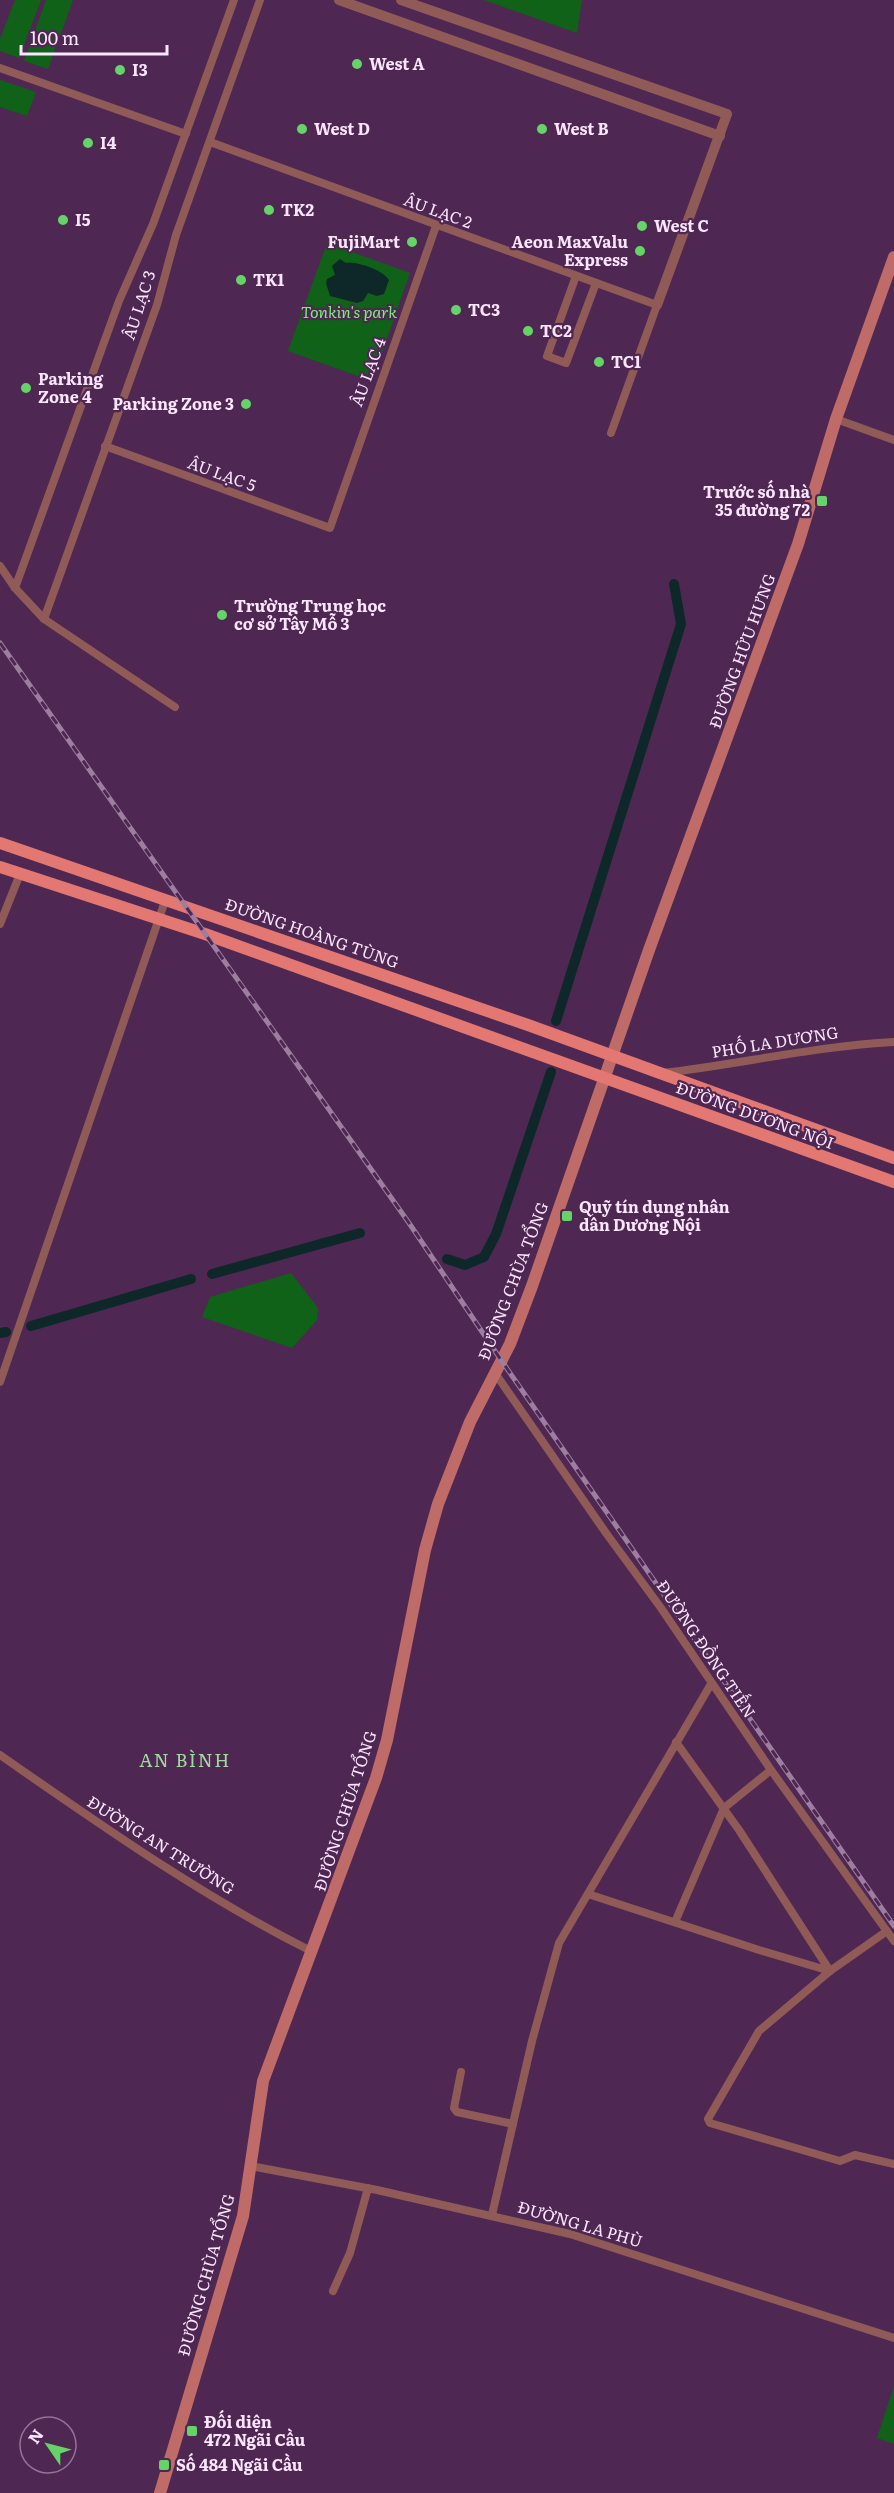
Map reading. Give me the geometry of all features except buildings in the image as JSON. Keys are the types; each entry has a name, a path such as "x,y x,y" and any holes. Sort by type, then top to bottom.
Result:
{"main road":[{"name":"ĐƯỜNG HỮU HƯNG","path":"604,1078 798,544 836,419 894,257"},
{"name":"ĐƯỜNG HOÀNG TÙNG","path":"0,843 612,1055"},
{"path":"0,867 159,920 604,1078"},
{"name":"ĐƯỜNG DƯƠNG NỘI","path":"612,1055 894,1158"},
{"name":"ĐƯỜNG DƯƠNG NỘI","path":"604,1078 894,1182"},
{"name":"ĐƯỜNG CHÙA TỔNG","path":"159,2493 243,2216 263,2081 311,1951 327,1915 376,1778 387,1740 424,1550 438,1504 470,1422 495,1373 532,1286 604,1078"}],"street":[{"name":"ÂU LẠC 3","path":"15,588 119,301 153,224 234,0"},
{"name":"ÂU LẠC 3","path":"44,619 157,305 176,236 260,0"},
{"path":"339,0 720,136"},
{"path":"401,0 727,114 611,433"},
{"path":"0,68 186,134"},
{"name":"ÂU LẠC 2","path":"210,142 657,305"},
{"name":"ÂU LẠC 4","path":"330,528 436,226"},
{"path":"576,276 547,356 566,363 596,283"},
{"path":"836,419 894,440"},
{"name":"ÂU LẠC 5","path":"105,446 330,528"},
{"path":"0,567 15,588 44,619 175,707"},
{"path":"0,924 21,874"},
{"path":"0,1382 165,901"},
{"name":"PHỐ LA DƯƠNG","path":"660,1073 732,1065 868,1043 894,1042"},
{"name":"ĐƯỜNG ĐỒNG TIẾN","path":"495,1373 599,1524 661,1608 771,1770 894,1941"},
{"path":"492,2215 554,1956 711,1684"},
{"path":"676,1742 724,1808 830,1971"},
{"name":"ĐƯỜNG AN TRƯỜNG","path":"0,1755 122,1841 273,1932 311,1951"},
{"path":"675,1922 724,1808 771,1770"},
{"path":"588,1894 830,1971"},
{"path":"887,1931 830,1971 759,2031 711,2111 708,2121 749,2136 840,2161 855,2155 894,2164"},
{"path":"461,2072 454,2108 457,2112 513,2124"},
{"name":"ĐƯỜNG LA PHÙ","path":"250,2166 368,2188 492,2215 643,2257 894,2338"},
{"path":"333,2291 350,2253 368,2188"}],"green space":[{"path":"15,0 41,0 19,58 0,51 0,39"},
{"path":"46,0 73,0 48,69 24,61"},
{"path":"484,0 582,0 577,33"},
{"path":"0,80 36,92 27,116 0,107"},
{"name":"Tonkin's park","path":"327,243 410,273 372,381 288,351"},
{"path":"291,1273 318,1308 317,1320 292,1348 202,1317 210,1297"},
{"path":"894,2386 894,2444 877,2438"}],"shaded area":[{"path":"340,259 346,263 357,263 369,267 386,276 389,280 384,294 377,296 368,293 363,301 357,303 330,296 327,279 335,275 332,266"}],"waterway":[{"path":"556,1021 681,624 674,584"},
{"path":"447,1259 465,1265 484,1257 496,1234 551,1072"},
{"path":"212,1274 360,1233"},
{"path":"31,1326 191,1279"},
{"path":"0,1333 6,1332"}],"railway":[{"path":"0,643 409,1223 501,1360 894,1926"}],"place":[{"name":"West A","path":"357,64"},
{"name":"I3","path":"120,70"},
{"name":"West D","path":"302,129"},
{"name":"West B","path":"542,129"},
{"name":"I4","path":"88,143"},
{"name":"TK2","path":"269,210"},
{"name":"I5","path":"63,220"},
{"name":"West C","path":"642,226"},
{"name":"FujiMart","path":"412,242"},
{"name":"Aeon MaxValu Express","path":"640,251"},
{"name":"TK1","path":"241,280"},
{"name":"TC3","path":"456,310"},
{"name":"TC2","path":"528,331"},
{"name":"TC1","path":"599,362"},
{"name":"Parking Zone 4","path":"26,388"},
{"name":"Parking Zone 3","path":"246,404"},
{"name":"Trước số nhà 35 đường 72","path":"822,501"},
{"name":"Trường Trung học cơ sở Tây Mỗ 3","path":"222,615"},
{"name":"Quỹ tín dụng nhân dân Dương Nội","path":"567,1216"},
{"name":"Đối diện 472 Ngãi Cầu","path":"192,2431"},
{"name":"Số 484 Ngãi Cầu","path":"164,2465"}],"district":[{"name":"AN BÌNH","path":"185,1761"}]}
